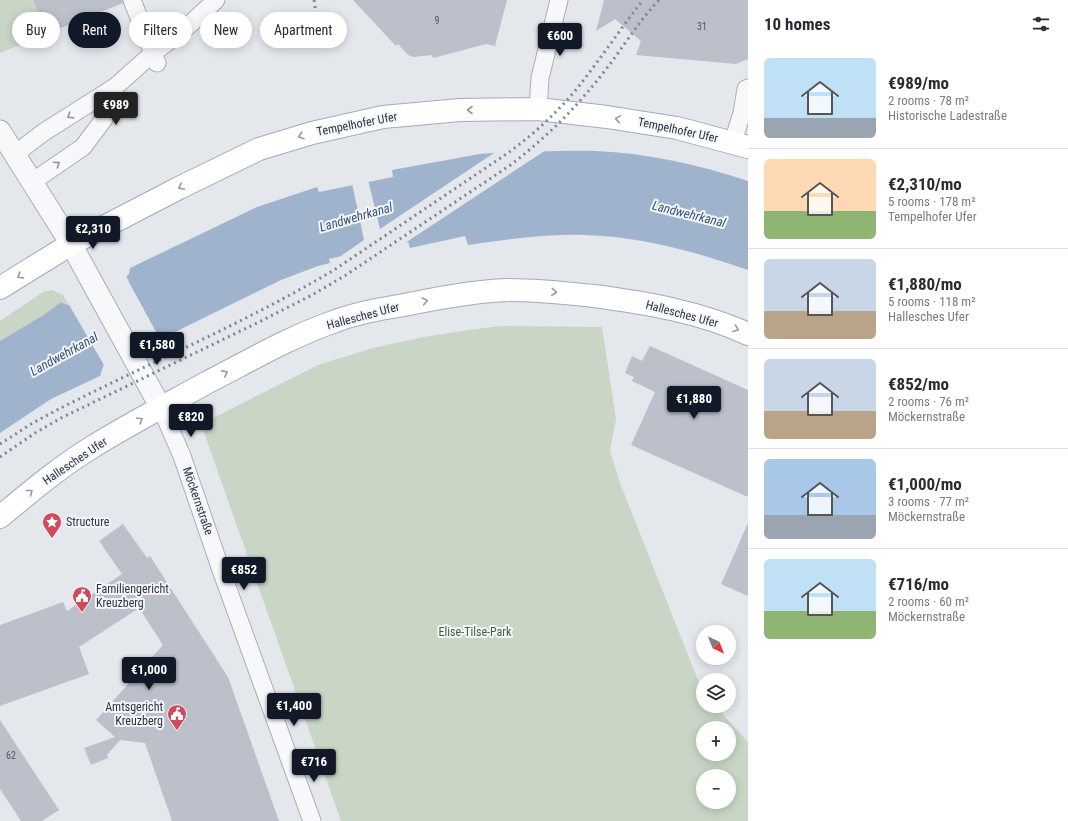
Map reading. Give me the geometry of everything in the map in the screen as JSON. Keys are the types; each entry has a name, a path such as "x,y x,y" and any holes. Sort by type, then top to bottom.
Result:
{"main road":[{"name":"Tempelhofer Ufer","path":"0,288 71,244 179,188 259,149 312,133 383,117 460,110 538,110 607,117 669,127 740,144"},
{"name":"Hallesches Ufer","path":"0,517 43,482 94,446 161,408 247,362 298,337 333,321 372,311 436,298 478,292 508,290 537,291 626,300 688,313 748,334"}],"street":[{"path":"132,0 154,58"},
{"path":"15,154 44,132 115,87 154,58 216,0"},
{"path":"538,110 540,78 559,0"},
{"path":"32,182 83,146 104,119 115,87"},
{"path":"740,144 742,113 746,89 748,88"},
{"path":"0,131 71,244"},
{"name":"Möckernstraße","path":"71,244 161,408 182,456 221,570 312,821"}],"green space":[{"path":"0,0 33,0 38,12 12,12 12,48 0,53"},
{"path":"52,290 63,295 69,305 64,305 61,302 45,314 0,341 0,321 43,292"},
{"name":"Elise-Tilse-Park","path":"501,326 602,327 616,419 610,451 620,483 696,675 696,713 721,713 729,721 696,721 696,761 736,761 736,729 748,742 748,821 341,821 201,424 318,365 373,348 424,337"}],"water":[{"name":"Landwehrkanal","path":"520,151 596,151 635,154 692,165 748,181 748,270 668,246 626,238 584,235 540,236 468,245 465,236 410,248 408,242 329,259 330,263 281,280 177,331 159,337 104,364 100,376 51,399 0,433 0,341 45,314 61,302 69,305 129,281 126,277 129,274 130,268 257,207 317,187 319,192 393,177 392,170 480,154"}],"pier":[{"path":"520,149 546,150 402,245 335,260 364,240 352,183 368,180 380,229 497,151"},
{"path":"125,275 160,339 105,367 68,303 126,281 124,277"}],"building":[{"path":"33,0 122,0 123,3 101,12 68,12 68,25 60,28 60,12 38,12"},
{"path":"353,0 507,0 495,46 486,44 433,58 432,55 413,57 408,55 398,44 396,46"},
{"path":"604,0 748,0 748,59 736,64 636,55 641,41 615,19 596,31"},
{"path":"650,346 748,390 748,497 631,445 655,392 632,381 634,377 625,373 632,356 642,361"},
{"path":"748,523 748,596 721,584"},
{"path":"123,524 147,558 150,556 228,677 279,821 172,821 145,743 120,740 107,755 108,758 91,765 84,748 115,737 96,720 163,645 139,608 79,647 89,674 0,706 0,625 63,602 67,611 122,574 99,541"},
{"path":"0,720 59,810 42,821 21,821 0,789"}],"railway":[{"path":"314,0 316,12"},
{"path":"0,444 31,424 57,410 266,308 334,270 505,155 525,140 571,96 643,0"},
{"path":"0,457 35,433 61,418 312,295 346,275 512,164 539,142 574,108 596,82 638,25 659,0"}],"place":[{"name":"Structure","path":"52,539"},
{"name":"Familiengericht Kreuzberg","path":"82,613"},
{"name":"Amtsgericht Kreuzberg","path":"177,731"}]}
